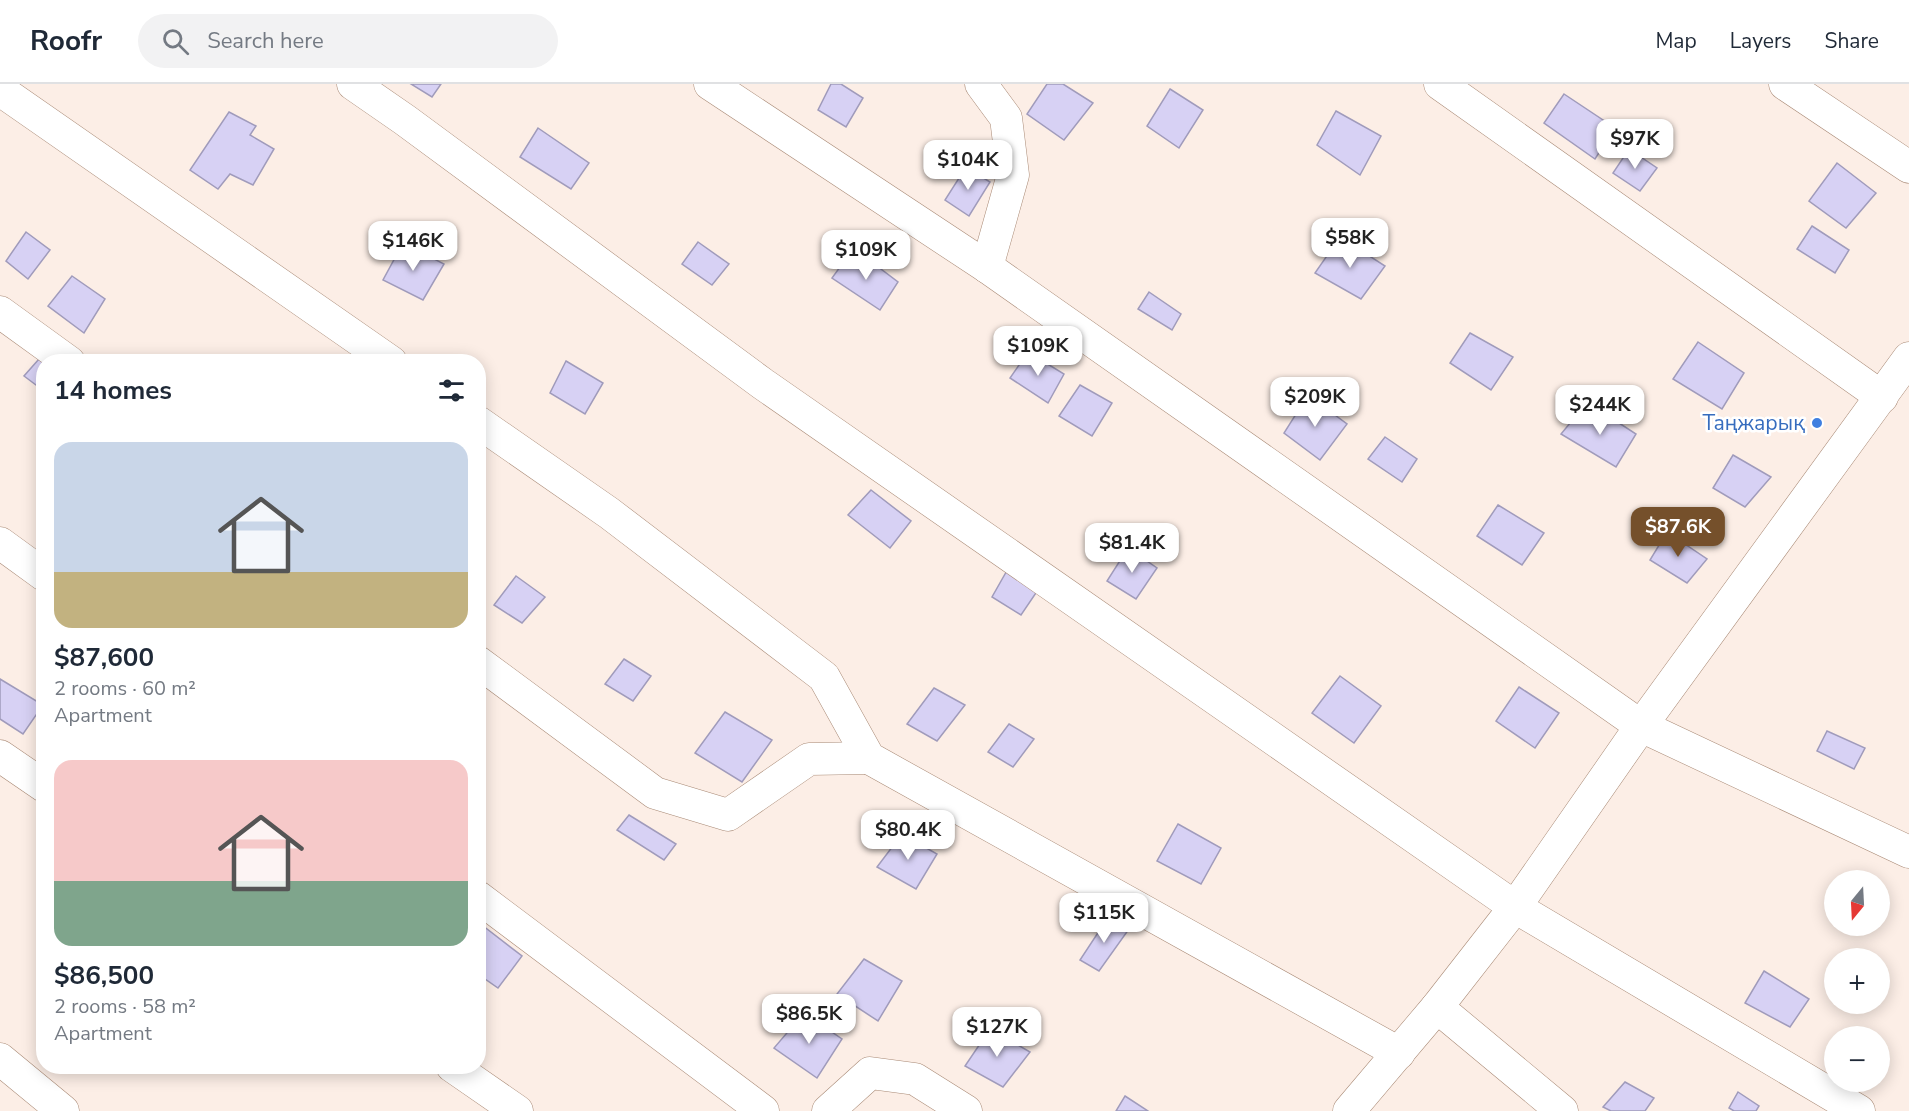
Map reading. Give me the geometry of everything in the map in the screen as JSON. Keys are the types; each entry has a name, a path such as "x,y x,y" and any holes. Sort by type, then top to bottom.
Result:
{"street":[{"path":"353,84 763,384 1515,907 1859,1111"},
{"path":"710,84 987,267 1641,726 1909,852"},
{"path":"981,84 1006,118 1013,175 987,267"},
{"path":"1440,84 1882,397"},
{"path":"1785,84 1909,167"},
{"path":"0,90 380,354"},
{"path":"0,312 58,354"},
{"path":"1349,1111 1437,1007 1515,907 1641,726 1909,358"},
{"path":"486,428 609,513 824,677 869,758"},
{"path":"0,543 36,569"},
{"path":"486,668 655,793 728,815 809,759 869,758 1399,1053"},
{"path":"0,756 36,781"},
{"path":"486,903 763,1111"},
{"path":"1437,1007 1562,1111"},
{"path":"0,1059 63,1111"},
{"path":"828,1111 870,1073 915,1079 966,1111"},
{"path":"464,1074 517,1111"}],"building":[{"path":"411,84 441,84 432,97"},
{"path":"831,84 841,84 863,98 846,127 818,110"},
{"path":"1047,84 1063,84 1093,103 1064,140 1027,114"},
{"path":"1170,89 1203,110 1179,148 1147,126"},
{"path":"1564,94 1615,128 1595,159 1544,123"},
{"path":"1336,111 1381,136 1360,175 1317,145"},
{"path":"229,112 256,126 250,135 274,149 253,185 230,174 218,189 190,170"},
{"path":"538,128 589,163 571,189 520,157"},
{"path":"1629,149 1657,168 1640,191 1613,173"},
{"path":"1837,163 1876,193 1846,228 1809,201"},
{"path":"966,167 990,182 969,216 945,200"},
{"path":"1812,226 1849,250 1835,273 1797,249"},
{"path":"26,232 50,250 28,279 6,261"},
{"path":"1340,237 1385,266 1361,299 1315,273"},
{"path":"698,242 729,264 712,285 682,264"},
{"path":"403,243 444,264 423,300 383,280"},
{"path":"861,254 898,282 880,310 832,278 845,260 851,265"},
{"path":"72,276 105,299 84,333 48,306"},
{"path":"1149,292 1181,314 1172,330 1138,309"},
{"path":"1470,333 1513,357 1491,390 1450,363"},
{"path":"1698,342 1744,373 1722,409 1673,379"},
{"path":"1028,352 1064,374 1048,403 1010,378"},
{"path":"566,361 603,383 585,414 550,393"},
{"path":"36,362 36,385 24,376"},
{"path":"1080,385 1112,403 1092,436 1059,416"},
{"path":"1308,395 1347,424 1320,460 1284,433"},
{"path":"1596,408 1636,434 1616,467 1561,434 1580,411 1593,418"},
{"path":"1385,437 1417,459 1402,482 1368,459"},
{"path":"1733,455 1771,477 1745,507 1713,488"},
{"path":"871,490 911,521 890,548 848,515"},
{"path":"1498,505 1544,533 1522,565 1477,536"},
{"path":"1667,532 1707,559 1687,583 1650,560"},
{"path":"1128,548 1157,568 1136,599 1107,581"},
{"path":"1009,567 1040,587 1021,615 992,597"},
{"path":"516,576 545,597 522,623 494,605"},
{"path":"624,659 651,676 633,701 605,684"},
{"path":"1340,676 1381,706 1354,743 1312,713"},
{"path":"0,679 36,701 36,715 23,734 0,719"},
{"path":"1519,687 1559,713 1535,748 1496,721"},
{"path":"934,688 965,705 937,741 907,724"},
{"path":"725,712 772,740 742,782 695,753"},
{"path":"1009,724 1034,739 1013,767 988,752"},
{"path":"1827,731 1865,748 1854,769 1817,751"},
{"path":"629,815 676,844 664,860 617,830"},
{"path":"1178,824 1221,848 1201,884 1157,861"},
{"path":"902,834 937,854 916,889 877,867"},
{"path":"1109,916 1129,929 1099,971 1080,960"},
{"path":"486,928 522,956 498,988 486,980"},
{"path":"864,959 902,981 878,1021 837,994"},
{"path":"1764,971 1809,999 1790,1027 1745,1003"},
{"path":"804,1013 842,1039 817,1078 774,1048"},
{"path":"990,1029 1030,1052 1003,1087 965,1066"},
{"path":"1625,1082 1654,1098 1645,1111 1611,1111 1603,1107"},
{"path":"1738,1092 1759,1106 1756,1111 1734,1111 1729,1108"},
{"path":"1125,1096 1148,1111 1116,1111"}],"place":[{"name":"Таңжарық","path":"1817,423"}]}
